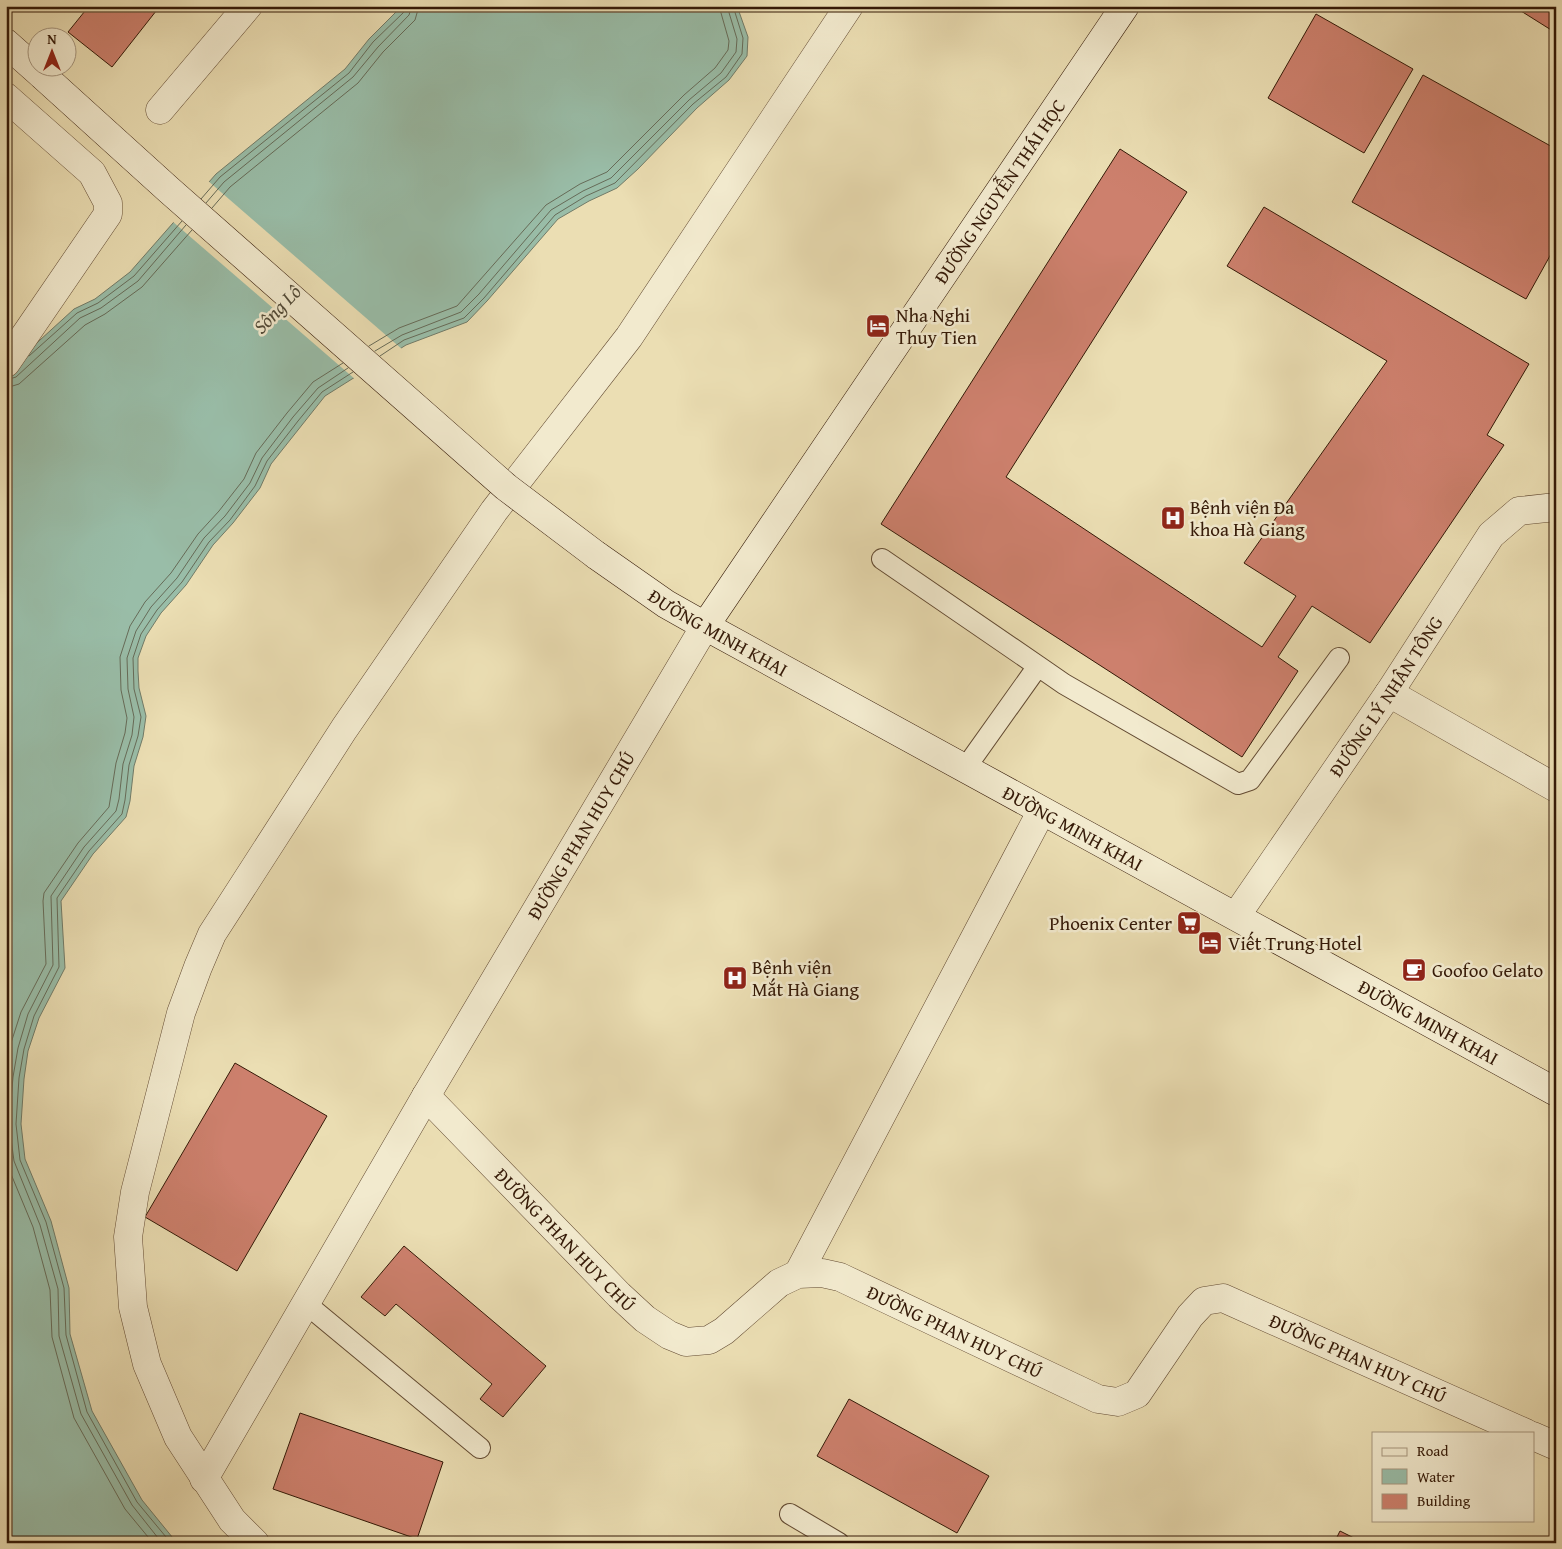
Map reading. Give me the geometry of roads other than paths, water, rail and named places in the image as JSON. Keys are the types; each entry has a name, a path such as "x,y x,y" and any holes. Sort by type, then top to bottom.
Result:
{"street":[{"path":"160,110 248,6"},
{"path":"255,1543 232,1520 178,1437 147,1364 132,1307 128,1237 135,1192 181,1013 201,959 212,934 350,721 494,511 629,337 849,6"},
{"name":"ĐƯỜNG NGUYỄN THÁI HỌC","path":"705,626 1125,6"},
{"name":"ĐƯỜNG MINH KHAI","path":"6,43 169,190 506,487 596,555 666,604 964,770 1236,916 1556,1092"},
{"path":"6,97 92,173 108,203 108,214 6,363"},
{"name":"ĐƯỜNG LÝ NHÂN TÔNG","path":"1236,916 1389,693 1491,535 1519,511 1556,507"},
{"name":"ĐƯỜNG PHAN HUY CHÚ","path":"204,1479 426,1096 705,626"},
{"path":"1389,693 1556,788"},
{"path":"798,1274 1042,812"},
{"name":"ĐƯỜNG PHAN HUY CHÚ","path":"426,1096 619,1295 645,1319 669,1335 686,1342 709,1340 724,1331 779,1282 798,1274 822,1273 840,1277 1098,1399 1118,1402 1136,1394 1190,1316 1204,1301 1223,1298 1524,1432"},
{"path":"1534,1436 1556,1446"}],"lane":[{"path":"882,559 1064,684 1238,784 1250,780 1339,658"},
{"path":"964,770 1038,666"},
{"path":"305,1303 480,1448"},
{"path":"790,1514 839,1543"}],"water":[{"name":"Sông Lô","path":"402,6 737,6 748,37 747,56 729,80 697,108 617,188 589,201 558,219 467,322 406,345 325,396 271,464 260,488 213,545 186,585 161,613 146,636 138,658 138,671 139,688 146,716 143,737 134,766 126,817 93,854 61,901 65,968 39,1018 28,1051 21,1124 25,1159 51,1221 69,1288 70,1334 92,1411 142,1500 177,1543 6,1543 6,371 74,309 95,299 130,272 216,174 345,69 369,39"}],"place":[{"name":"Nha Nghi Thuy Tien","path":"878,326"},
{"name":"Bệnh viện Đa khoa Hà Giang","path":"1173,518"},
{"name":"Phoenix Center","path":"1189,923"},
{"name":"Viết Trung Hotel","path":"1210,943"},
{"name":"Goofoo Gelato","path":"1414,970"},
{"name":"Bệnh viện Mắt Hà Giang","path":"735,978"}]}
